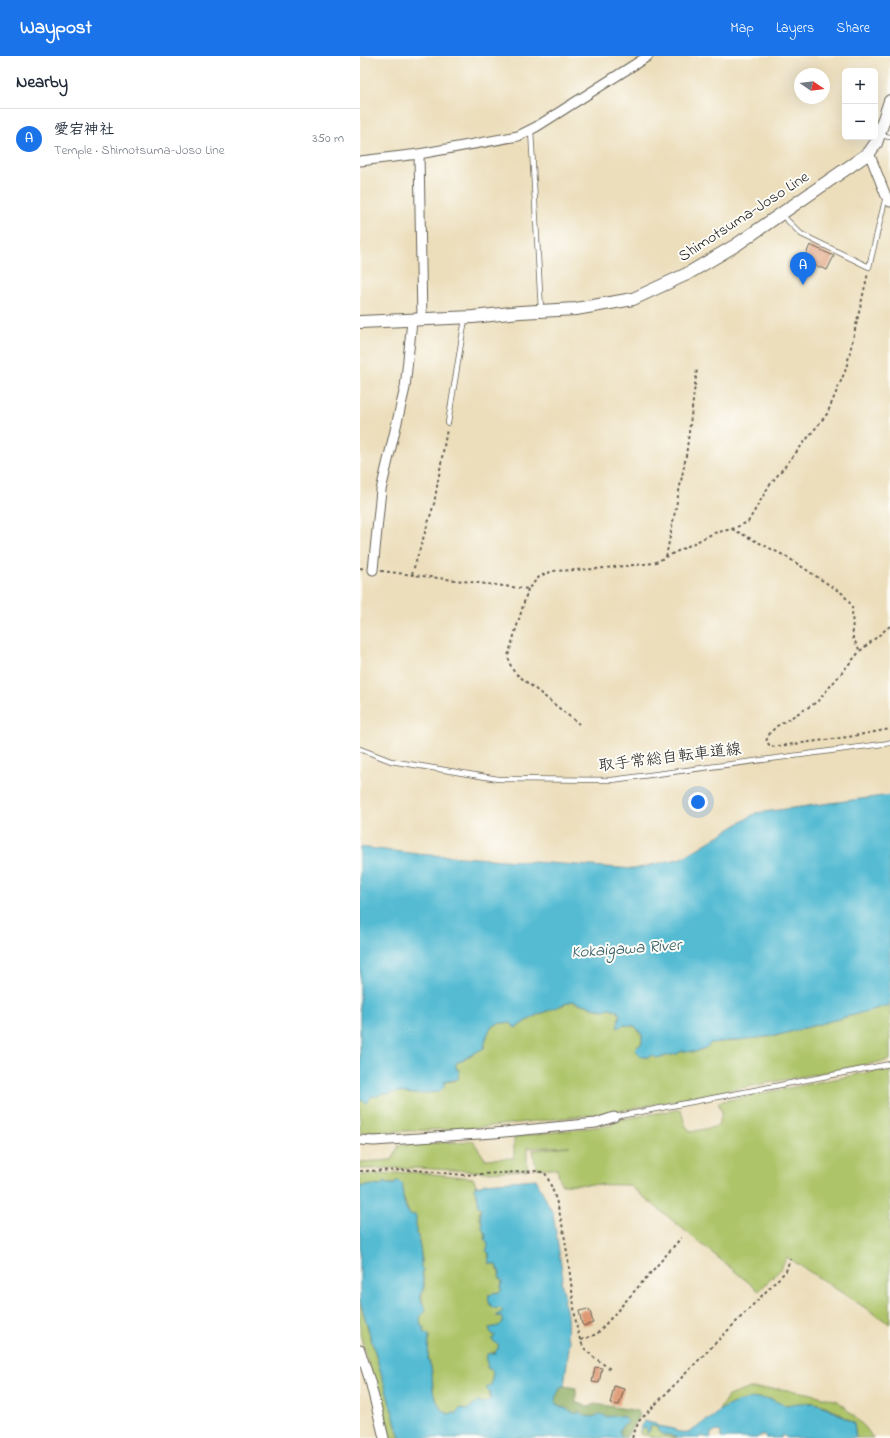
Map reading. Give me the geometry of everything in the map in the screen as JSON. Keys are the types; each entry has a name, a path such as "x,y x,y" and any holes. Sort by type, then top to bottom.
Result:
{"main road":[{"name":"Shimotsuma-Joso Line","path":"360,322 465,317 576,308 632,299 687,274 736,245 780,213 869,153 876,143 884,136 890,101"}],"street":[{"path":"360,161 419,154 518,136 531,130 648,56"},
{"path":"869,153 888,199"},
{"path":"373,570 382,490 417,320 419,154"},
{"path":"360,1140 374,1141 494,1133 596,1122 614,1117"},
{"path":"360,1350 370,1381 384,1438"}],"lane":[{"path":"531,130 542,310"},
{"path":"780,213 801,234 869,268 888,199"},
{"path":"448,423 465,317"},
{"name":"取手常総自転車道線","path":"360,749 391,762 498,778 612,780 890,743"},
{"path":"614,1117 890,1064"}],"path":[{"path":"579,724 514,672 510,664 508,656 528,589 540,576 553,571 595,569 654,563 714,533 732,529 748,522 769,486 827,414 846,369 869,268"},
{"path":"666,557 686,456 698,369"},
{"path":"412,574 434,504 448,423"},
{"path":"732,529 787,557 843,594 852,606 854,638 860,651"},
{"path":"360,568 528,589"},
{"path":"890,626 860,651 817,702 777,726 770,732 766,741 771,747 848,737 890,729"},
{"path":"360,1171 414,1170 463,1175 538,1171 545,1173 558,1207 581,1340 585,1349 611,1370"},
{"path":"581,1340 597,1334 681,1238"},
{"path":"632,1438 639,1422 644,1416 786,1271 790,1259"}],"green space":[{"path":"572,1001 603,1010 609,1008 617,1010 620,1015 618,1020 624,1025 635,1026 642,1035 642,1043 635,1049 641,1056 648,1057 652,1055 677,1054 682,1051 695,1052 707,1047 711,1043 775,1036 890,1005 890,1060 608,1113 473,1128 360,1133 360,1099 363,1100 381,1093 386,1094 398,1092 414,1094 444,1082 455,1081 458,1070 455,1066 456,1063 484,1048 487,1036 494,1025 511,1023 515,1028 537,1015"},
{"path":"890,1068 890,1324 787,1257 780,1270 759,1291 629,1185 561,1184 557,1169 536,1168 533,1150 570,1146 527,1148 527,1170 487,1172 416,1168 360,1169 360,1162 392,1160 399,1145 473,1141 485,1159 514,1158 514,1137 611,1125 617,1120 681,1109 685,1125 691,1132 718,1126 722,1113 718,1102"},
{"path":"413,1172 473,1178 476,1185 474,1188 481,1208 479,1215 486,1235 485,1239 488,1244 489,1263 497,1265 502,1281 501,1291 491,1295 491,1305 493,1308 500,1308 503,1311 497,1316 503,1317 503,1322 499,1326 489,1328 495,1336 499,1346 495,1353 491,1353 486,1360 493,1372 491,1385 487,1389 490,1391 490,1400 483,1403 478,1401 467,1410 459,1409 455,1414 449,1414 443,1410 433,1392 432,1370 428,1360 429,1335 424,1332 425,1328 420,1323 421,1316 425,1308 422,1297 424,1281 414,1214 412,1216 409,1213 402,1194 395,1184 385,1182 379,1186 360,1186 360,1175"},
{"path":"360,1301 400,1438 388,1438 360,1334"},
{"path":"564,1386 576,1388 576,1403 588,1406 595,1404 637,1410 640,1414 626,1438 621,1435 619,1430 623,1425 624,1417 587,1417 581,1415 579,1412 576,1414 556,1404 555,1396 560,1387"},
{"path":"748,1389 780,1389 808,1393 838,1401 865,1427 873,1438 856,1438 854,1423 834,1410 818,1404 810,1403 785,1405 768,1399 754,1398 736,1403 718,1411 728,1396"},
{"path":"651,1426 657,1427 658,1431 664,1435 670,1435 677,1438 657,1438 640,1434 640,1431 645,1428 647,1430"}],"water":[{"name":"Kokaigawa River","path":"890,795 890,1005 775,1036 711,1043 707,1047 695,1052 682,1051 677,1054 656,1058 652,1055 648,1057 641,1057 635,1049 642,1043 642,1035 635,1026 624,1025 617,1028 620,1015 617,1010 609,1008 604,1010 572,1001 537,1015 515,1028 511,1023 494,1025 487,1036 484,1048 456,1063 456,1069 460,1070 458,1079 444,1082 444,1087 439,1092 414,1094 398,1092 386,1094 381,1093 379,1096 372,1096 366,1103 360,1099 360,847 418,854 634,869 682,858 756,813"},
{"path":"536,1179 553,1214 563,1277 561,1282 565,1297 563,1301 567,1313 567,1337 570,1340 564,1386 560,1387 555,1401 556,1404 576,1414 579,1412 581,1414 593,1417 601,1414 607,1417 624,1417 628,1423 623,1425 619,1431 625,1438 400,1438 360,1301 360,1186 379,1186 386,1182 387,1184 395,1184 396,1181 403,1184 405,1206 412,1216 414,1214 416,1216 416,1234 418,1236 421,1255 424,1285 421,1300 426,1310 420,1317 421,1326 425,1327 424,1332 429,1335 428,1360 432,1370 433,1392 440,1407 445,1412 448,1414 455,1414 461,1408 467,1410 478,1401 483,1403 490,1400 490,1391 487,1390 487,1387 491,1385 493,1372 491,1369 487,1369 487,1354 495,1353 499,1346 492,1340 495,1336 491,1333 489,1328 499,1326 503,1322 502,1317 497,1315 503,1311 500,1308 497,1309 492,1307 489,1303 489,1294 491,1295 494,1292 497,1293 501,1291 502,1281 499,1277 500,1274 497,1265 489,1263 489,1253 486,1251 488,1246 485,1239 486,1235 482,1228 480,1214 481,1208 478,1206 478,1198 474,1188 476,1185 479,1186 485,1183"},
{"path":"758,1398 770,1399 785,1405 815,1403 828,1408 854,1423 856,1438 787,1438 783,1435 781,1438 766,1438 763,1435 757,1438 721,1438 721,1432 717,1431 710,1434 710,1438 701,1436 699,1438 677,1438 670,1435 664,1435 658,1431 657,1427 651,1426 648,1433 645,1428 640,1431 644,1421 656,1424 658,1426 675,1429 675,1431 689,1432 713,1417 719,1411 734,1403"}],"building":[{"path":"810,245 834,256 827,270 803,261"},
{"path":"588,1309 590,1311 593,1323 584,1326 582,1324 579,1311"},
{"path":"595,1367 602,1368 599,1383 592,1382"},
{"path":"614,1386 624,1389 619,1405 610,1404"}],"place":[{"name":"愛宕神社","path":"803,285"}]}
